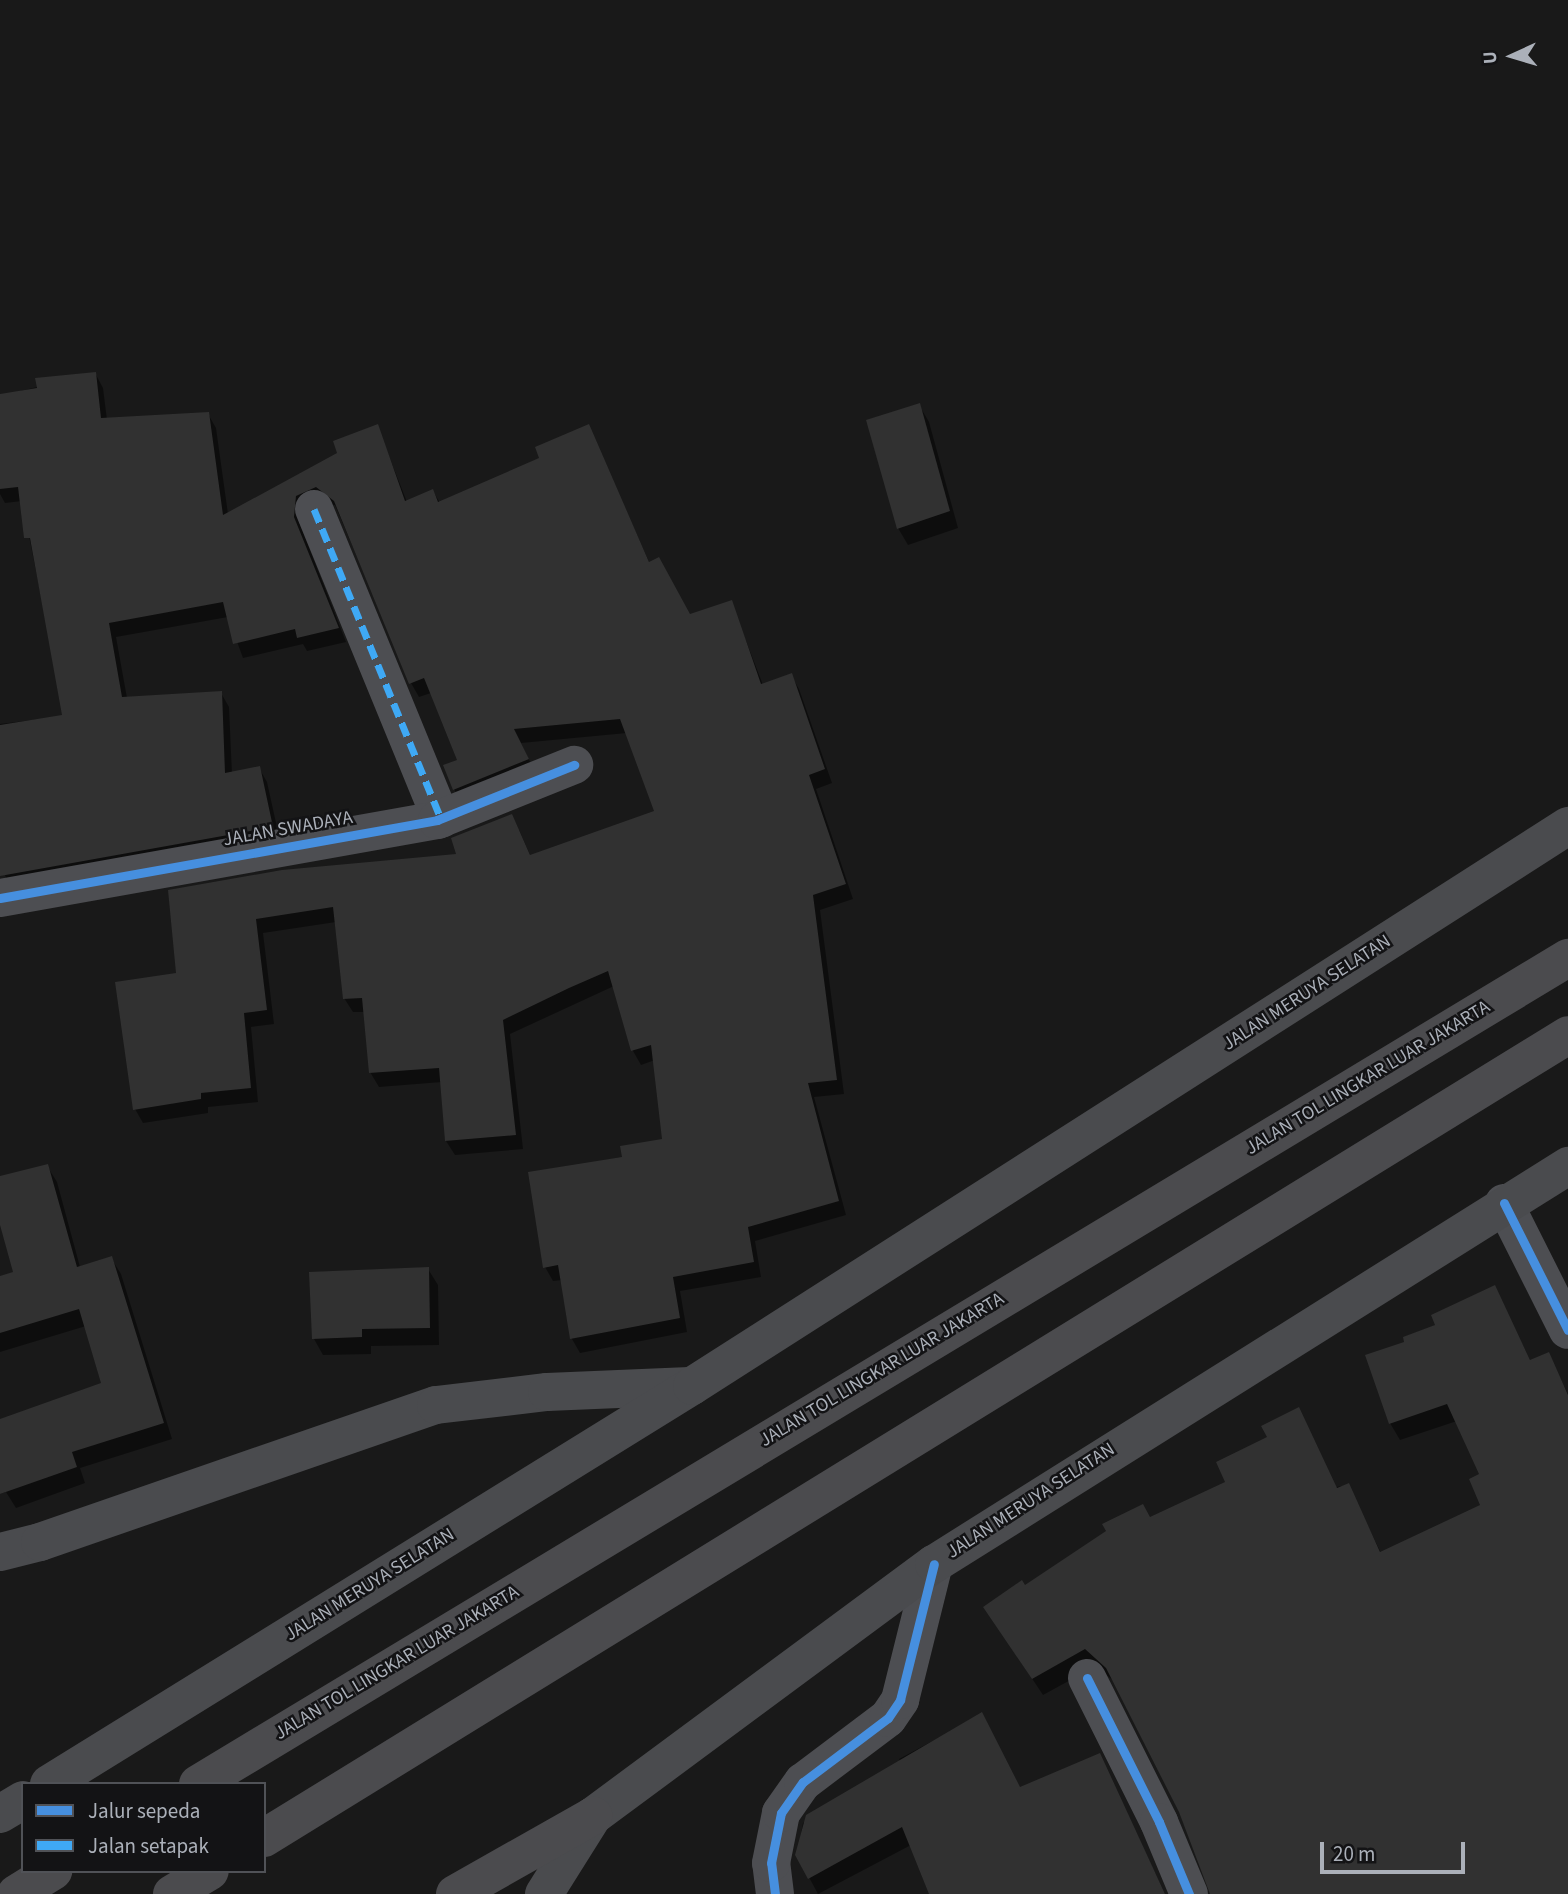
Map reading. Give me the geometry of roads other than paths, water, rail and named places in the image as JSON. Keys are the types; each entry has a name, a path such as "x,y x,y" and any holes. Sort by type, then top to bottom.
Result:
{"highway":[{"name":"JALAN TOL LINGKAR LUAR JAKARTA","path":"201,1782 1568,958"},
{"path":"266,1837 1568,1035"},
{"path":"455,1894 593,1815"},
{"path":"16,1894 50,1873"},
{"path":"172,1894 207,1873"}],"main road":[{"name":"JALAN MERUYA SELATAN","path":"52,1782 692,1386 1568,826"},
{"name":"JALAN MERUYA SELATAN","path":"544,1894 593,1815 934,1564 1504,1203 1568,1166"},
{"path":"0,1552 40,1542 436,1405 547,1392 692,1386"},
{"path":"0,1814 21,1801"}],"street":[{"path":"314,509 440,819"},
{"name":"JALAN SWADAYA","path":"0,898 440,819 574,765"},
{"path":"1504,1203 1568,1330"},
{"path":"775,1894 771,1863 781,1813 803,1782 888,1718 900,1700 934,1564"},
{"path":"1087,1678 1159,1822 1189,1894"}]}
